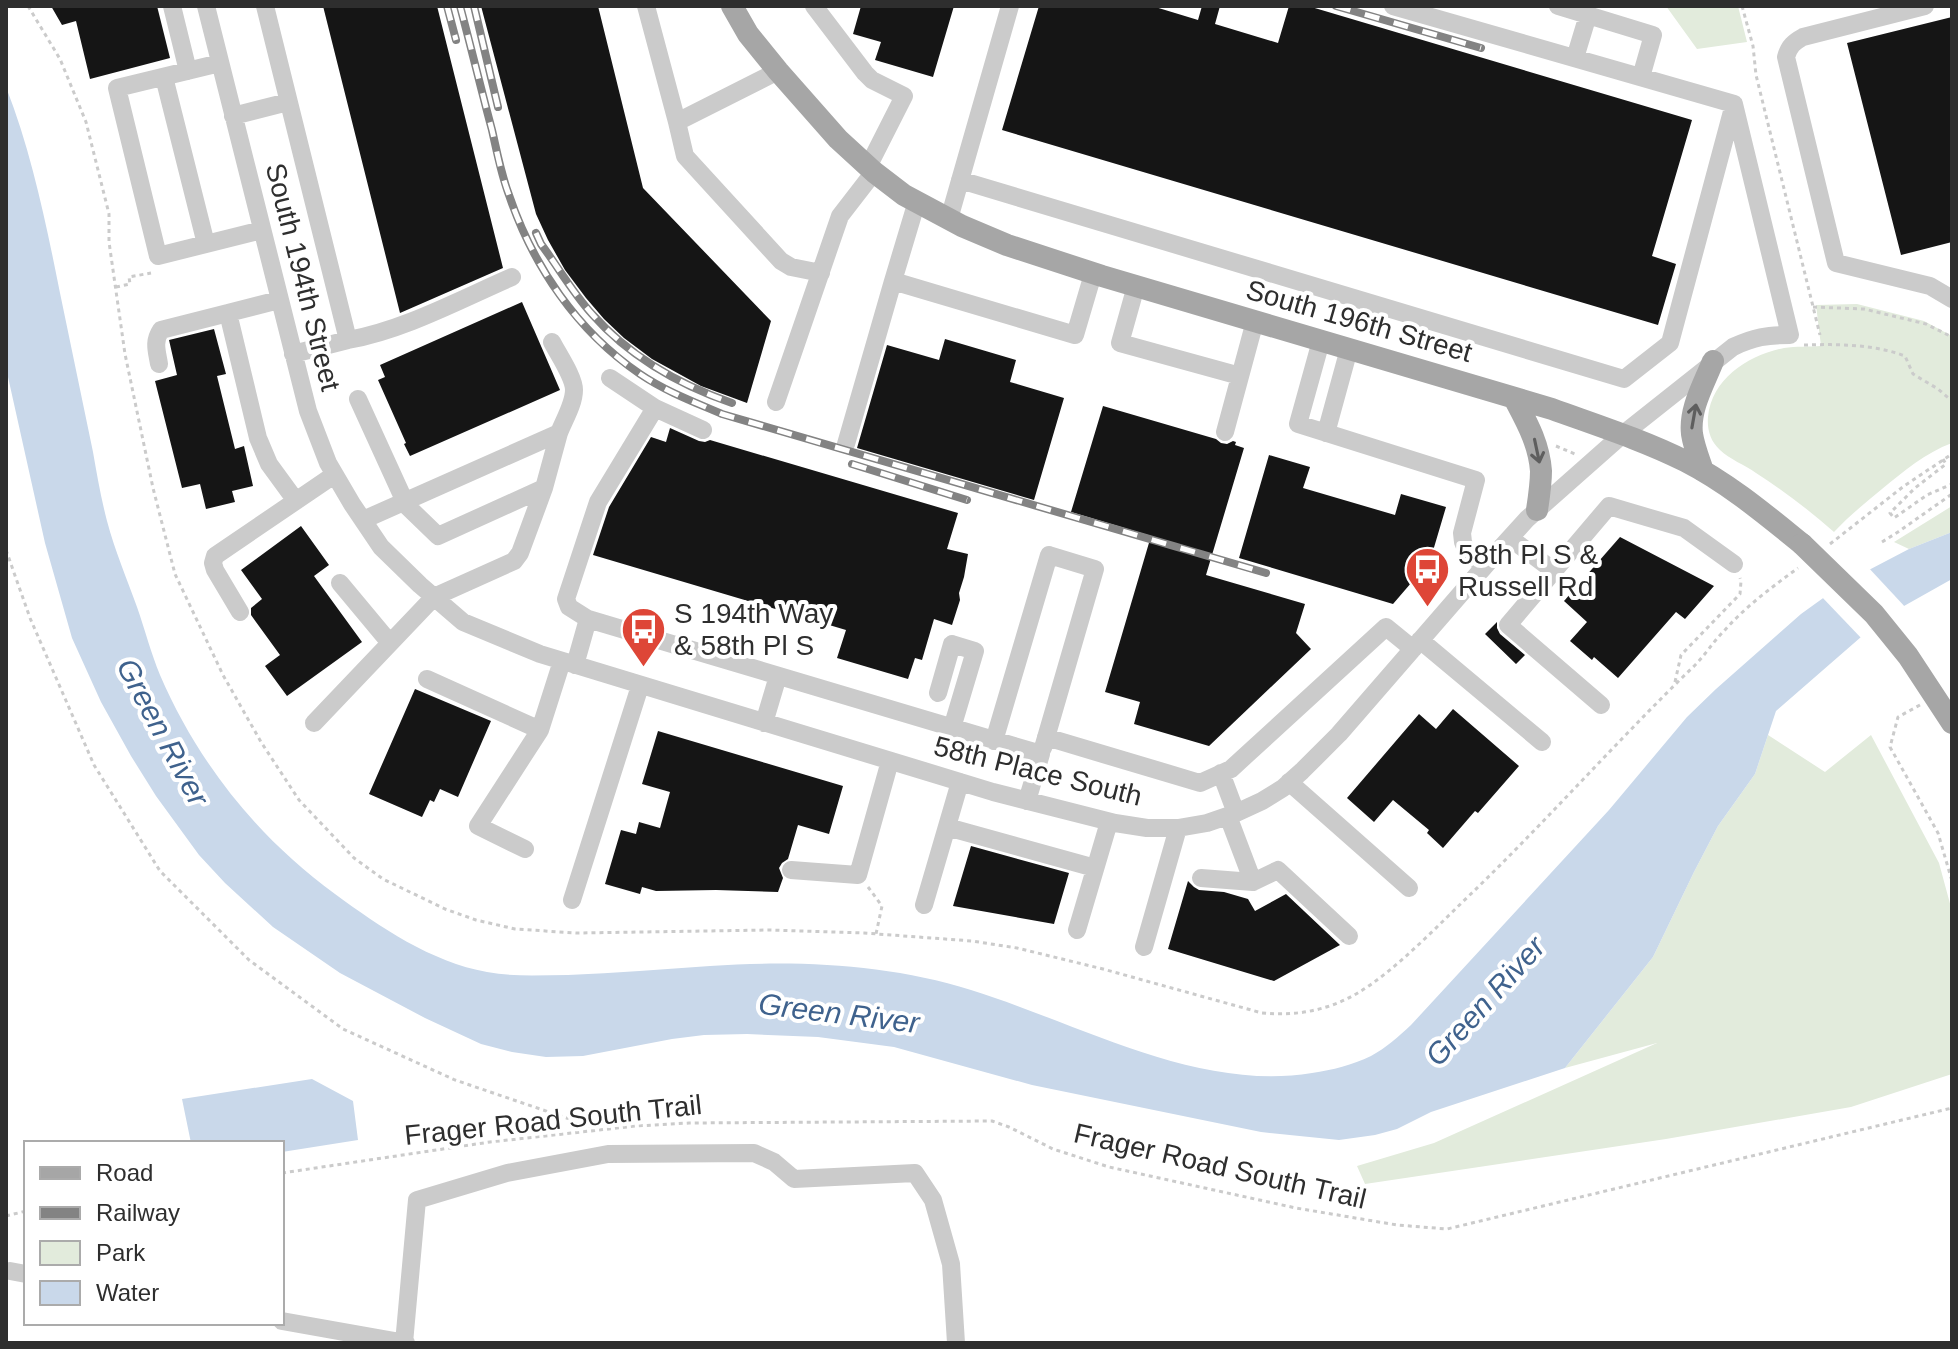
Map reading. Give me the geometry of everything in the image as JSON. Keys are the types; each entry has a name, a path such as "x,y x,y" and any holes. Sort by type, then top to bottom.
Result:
{"main road":[{"name":"South 196th Street","path":"732,6 748,34 838,139 904,195 949,219 1007,245 1093,274 1552,409 1622,435 1703,471 1756,507 1802,544 1874,614 1908,656 1952,723"},
{"path":"1703,471 1692,436 1692,423 1694,408 1713,361"},
{"path":"1514,398 1533,434 1539,453 1541,473 1537,510"}],"street":[{"path":"172,6 188,71"},
{"name":"South 194th Street","path":"206,6 308,411 334,475 381,547"},
{"path":"265,6 348,340"},
{"path":"646,6 685,156 781,261 791,267 821,273"},
{"path":"776,402 840,216 871,170 904,96 872,80 865,73 814,6"},
{"path":"949,219 1010,6"},
{"path":"1393,6 1734,104"},
{"path":"1558,6 1653,35 1641,77"},
{"path":"1925,6 1803,37 1794,42 1786,57 1836,263 1930,286 1952,299"},
{"path":"1575,58 1588,15"},
{"path":"220,63 117,88 158,256 262,230"},
{"path":"677,122 778,71"},
{"path":"164,77 206,244"},
{"path":"233,116 288,102"},
{"path":"960,180 1624,379 1670,343 1734,104"},
{"path":"1734,104 1796,340"},
{"path":"846,444 917,201"},
{"path":"893,281 1075,335 1093,274"},
{"path":"293,354 395,327 512,277"},
{"path":"1136,286 1120,343 1240,376"},
{"path":"159,364 155,344 161,330 279,300"},
{"path":"228,313 258,438 269,464 296,501"},
{"path":"1225,432 1255,321"},
{"name":"58th Place South","path":"381,547 463,622 540,654 1027,801 1109,822 1147,828 1178,828 1232,815 1262,801 1289,782 1339,734 1483,567 1537,510 1713,361 1733,347 1766,335 1796,340"},
{"path":"1321,341 1298,424 1476,480 1462,533 1463,542 1483,567"},
{"path":"314,723 434,597 514,561 520,553 574,390 552,342"},
{"path":"1326,433 1349,349"},
{"path":"610,378 655,408 703,430"},
{"path":"358,399 405,502 438,536 544,488"},
{"path":"655,408 598,502 566,599 569,607 588,619 994,741 1043,746 1200,783 1231,769 1386,627 1417,645 1542,742"},
{"path":"363,520 559,433"},
{"path":"240,612 215,570 215,556 334,475"},
{"path":"1601,705 1508,625 1609,506 1684,528 1734,564"},
{"path":"1510,538 1554,571"},
{"path":"994,741 1049,555 1095,569 1027,801"},
{"path":"340,583 390,643"},
{"path":"525,849 478,826 540,730 588,619"},
{"path":"938,693 952,644 975,651 952,728"},
{"path":"764,723 778,676"},
{"path":"427,679 540,730"},
{"path":"572,900 640,686"},
{"path":"791,870 858,875 890,761"},
{"path":"1221,773 1253,882"},
{"path":"924,905 960,782"},
{"path":"1289,782 1409,888"},
{"path":"1077,930 1109,822"},
{"path":"947,827 1095,868"},
{"path":"1144,947 1178,828"},
{"path":"1201,878 1253,882 1278,870 1349,936"},
{"path":"284,1321 405,1343 417,1200 507,1173 608,1154 754,1153 774,1162 794,1179 915,1173 933,1200 951,1264 956,1343"}],"path":[{"path":"1742,6 1820,335"},
{"path":"116,287 130,284 129,277 158,271 158,256"},
{"path":"1813,307 1864,309 1926,324 1952,337"},
{"path":"1796,340 1860,346 1905,356 1913,374 1952,401"},
{"path":"1550,444 1578,455"},
{"path":"1943,459 1946,464 1890,513 1894,518 1927,495 1952,484"},
{"path":"1882,542 1952,494"},
{"path":"6,550 30,618 94,765 160,871 249,960 343,1029 455,1080 600,1129"},
{"path":"1674,685 1681,655 1740,594 1741,581 1734,564"},
{"path":"1925,703 1898,717 1890,747 1938,833 1952,881"},
{"path":"858,875 882,906 876,934"},
{"name":"Frager Road South Trail","path":"284,1173 600,1129 689,1123 992,1121 1053,1149 1109,1167 1296,1208 1397,1225 1447,1229 1952,1108"}],"green space":[{"path":"1666,6 1738,6 1747,42 1697,49"},
{"path":"1857,304 1924,321 1952,336 1952,443 1907,469 1834,532 1806,508 1720,450 1710,435 1708,417 1717,391 1734,370 1771,351 1821,346 1816,305"},
{"path":"1952,506 1952,532 1909,549 1894,542"},
{"path":"1768,735 1825,772 1871,735 1939,863 1952,911 1952,1074 1851,1107 1666,1139 1365,1184 1357,1166 1434,1143 1657,1043 1565,1068 1653,957 1718,826 1755,774"}],"water":[{"name":"Green River","path":"6,87 44,215 107,521 157,667 175,707 212,768 281,849 307,872 388,931 426,952 466,967 497,974 528,975 775,964 875,969 971,990 1182,1064 1225,1073 1269,1076 1335,1069 1376,1053 1411,1025 1609,810 1687,717 1801,614 1844,583 1909,549 1952,532 1952,579 1904,606 1861,637 1776,711 1755,774 1718,826 1653,957 1565,1068 1431,1112 1397,1129 1339,1140 1261,1132 1032,1085 894,1047 818,1037 704,1035 583,1056 546,1057 512,1052 481,1044 425,1018 340,973 273,927 199,855 156,796 101,702 72,638 45,543 6,368"},
{"path":"312,1079 353,1101 358,1140 284,1152 284,1141 191,1141 182,1099"}],"pier":[{"path":"1867,566 1907,609 1863,640 1820,595"}],"building":[{"path":"51,6 157,6 170,58 90,79 76,21 62,25"},
{"path":"323,6 437,6 503,268 400,313"},
{"path":"481,6 598,6 643,188 771,321 747,403 701,386 652,359 604,319 565,270 536,214"},
{"path":"861,6 954,6 933,77 875,60 881,42 853,34"},
{"path":"1039,6 1152,6 1198,20 1202,6 1220,6 1215,24 1278,43 1289,6 1308,6 1692,120 1652,256 1676,264 1658,325 1002,130"},
{"path":"1952,17 1952,242 1901,255 1847,43"},
{"path":"522,302 560,390 410,456 378,380 385,377 380,365"},
{"path":"214,329 226,374 217,376 235,449 244,446 253,486 232,491 235,502 206,509 200,484 182,488 155,381 177,375 169,340"},
{"path":"945,339 1016,360 1010,382 1064,398 1034,500 857,448 887,345 939,360"},
{"path":"1103,406 1221,443 1233,441 1244,448 1206,575 1305,604 1296,633 1311,649 1209,746 1134,724 1140,702 1105,692 1151,536 1071,512"},
{"path":"670,428 699,441 710,440 958,513 947,549 968,554 960,600 952,625 934,619 922,660 915,658 908,679 837,658 846,630 593,555 609,507 651,437 666,442"},
{"path":"1269,455 1310,467 1303,488 1395,515 1401,494 1446,507 1430,561 1393,604 1239,558"},
{"path":"301,526 329,565 314,576 362,642 287,696 265,666 280,655 251,615 251,608 262,599 241,570"},
{"path":"1620,537 1714,586 1685,619 1676,612 1618,678 1570,641 1587,622 1564,601"},
{"path":"1497,622 1500,634 1525,655 1516,664 1485,634"},
{"path":"415,689 491,721 458,797 440,789 434,802 430,800 422,817 369,794"},
{"path":"1453,709 1519,766 1443,848 1427,833 1429,830 1393,800 1374,822 1347,798 1419,714 1436,729"},
{"path":"658,731 843,786 829,834 798,825 788,859 779,868 783,878 778,892 656,891 642,887 640,894 605,884 621,830 636,834 639,822 660,828 670,792 642,784"},
{"path":"971,846 1069,873 1054,924 953,906"},
{"path":"1188,881 1199,890 1224,892 1248,899 1255,911 1286,894 1340,945 1274,981 1168,949"}],"railway":[{"path":"447,6 456,40"},
{"path":"460,6 504,179 531,247 544,272 577,317 596,338 640,374 722,414 1266,573"},
{"path":"474,6 498,107"},
{"path":"1336,6 1481,48"},
{"path":"536,233 578,297 622,343 656,368 732,403"},
{"path":"852,464 967,500"}],"place":[{"name":"58th Pl S & Russell Rd","path":"1427,609"},
{"name":"S 194th Way & 58th Pl S","path":"643,668"}]}
